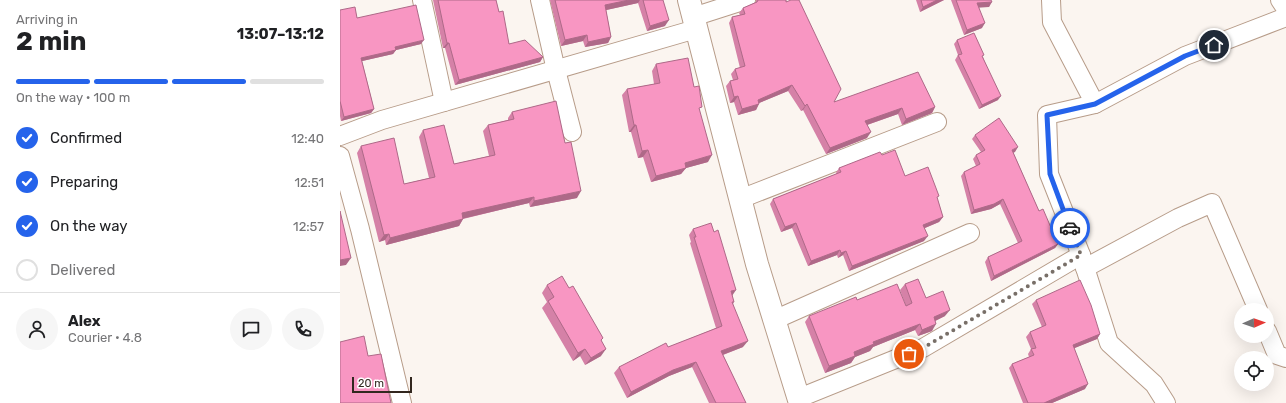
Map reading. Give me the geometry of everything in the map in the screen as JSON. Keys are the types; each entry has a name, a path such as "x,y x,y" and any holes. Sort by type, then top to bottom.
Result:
{"street":[{"path":"422,0 444,102"},
{"path":"540,0 572,132"},
{"path":"340,136 382,120 556,70 693,15 746,0"},
{"path":"1051,0 1052,22 1095,104"},
{"path":"1280,0 1286,9"},
{"path":"693,15 757,264 800,401 923,348 1083,262 1212,203 1255,303"},
{"path":"1166,403 1154,384 1110,343 1083,262 1050,174 1047,115 1095,104 1185,56 1286,17"},
{"path":"740,199 937,122"},
{"path":"340,156 362,237 402,403"},
{"path":"774,320 970,233"},
{"path":"1272,343 1277,355 1286,358"}],"building":[{"path":"438,0 496,0 499,12 503,11 509,44 525,40 543,57 459,80 449,43 447,43"},
{"path":"555,0 629,0 605,5 611,37 588,42 587,35 565,40"},
{"path":"643,0 663,0 669,20 650,26"},
{"path":"758,0 786,0 786,2 791,0 799,0 841,89 834,102 918,72 935,107 906,119 902,108 865,121 871,132 830,148 807,104 805,106 792,85 758,100 759,104 742,109 738,96 734,97 730,81 738,79 735,69 745,66 732,17 745,14 743,8 757,2"},
{"path":"921,0 937,0 923,7"},
{"path":"956,0 991,0 992,2 977,3 985,23 967,30"},
{"path":"416,5 424,40 395,47 396,50 361,58 374,109 344,117 340,101 340,10 355,7 357,18"},
{"path":"974,33 984,55 982,56 1001,96 982,105 958,55 962,54 957,40"},
{"path":"688,58 694,87 699,86 702,107 699,108 712,155 685,163 686,168 656,176 648,150 642,151 636,125 634,125 627,89 660,83 656,64"},
{"path":"556,101 565,143 571,142 581,191 534,201 534,197 462,213 463,219 390,238 389,234 384,235 361,146 394,138 404,184 435,177 423,130 444,125 454,164 495,155 488,125 514,119 512,112"},
{"path":"999,118 1018,147 1012,150 1039,211 1043,209 1058,244 994,276 988,257 1022,241 1003,199 994,204 974,210 964,172 980,164 976,155 985,150 975,135"},
{"path":"895,150 905,176 928,167 939,196 937,197 943,217 923,225 928,236 852,266 846,251 841,253 840,250 811,261 796,223 785,227 773,199 841,172 839,168 880,152 882,155"},
{"path":"340,211 351,258 340,260"},
{"path":"711,223 714,232 718,230 736,290 731,291 734,302 732,302 748,341 721,351 746,403 716,403 696,362 673,370 631,392 619,367 666,343 668,347 722,326 694,237 696,237 693,229"},
{"path":"562,276 569,288 573,286 603,338 601,340 606,349 591,358 585,349 578,353 548,301 554,297 547,285"},
{"path":"918,279 926,298 943,291 950,310 934,317 936,324 922,330 920,324 873,342 874,344 854,352 855,356 829,366 809,316 856,297 857,300 897,284 906,306 912,303 905,284"},
{"path":"1080,280 1091,305 1100,334 1073,345 1088,384 1044,403 1028,403 1012,364 1034,355 1031,349 1036,348 1030,332 1046,325 1036,300"},
{"path":"364,336 368,356 381,354 391,403 340,403 340,342"}],"way so far":[{"path":"909,354 923,348 1081,255 1070,228"}],"route":[{"path":"1070,228 1050,174 1047,115 1095,104 1185,56 1214,45"}]}
